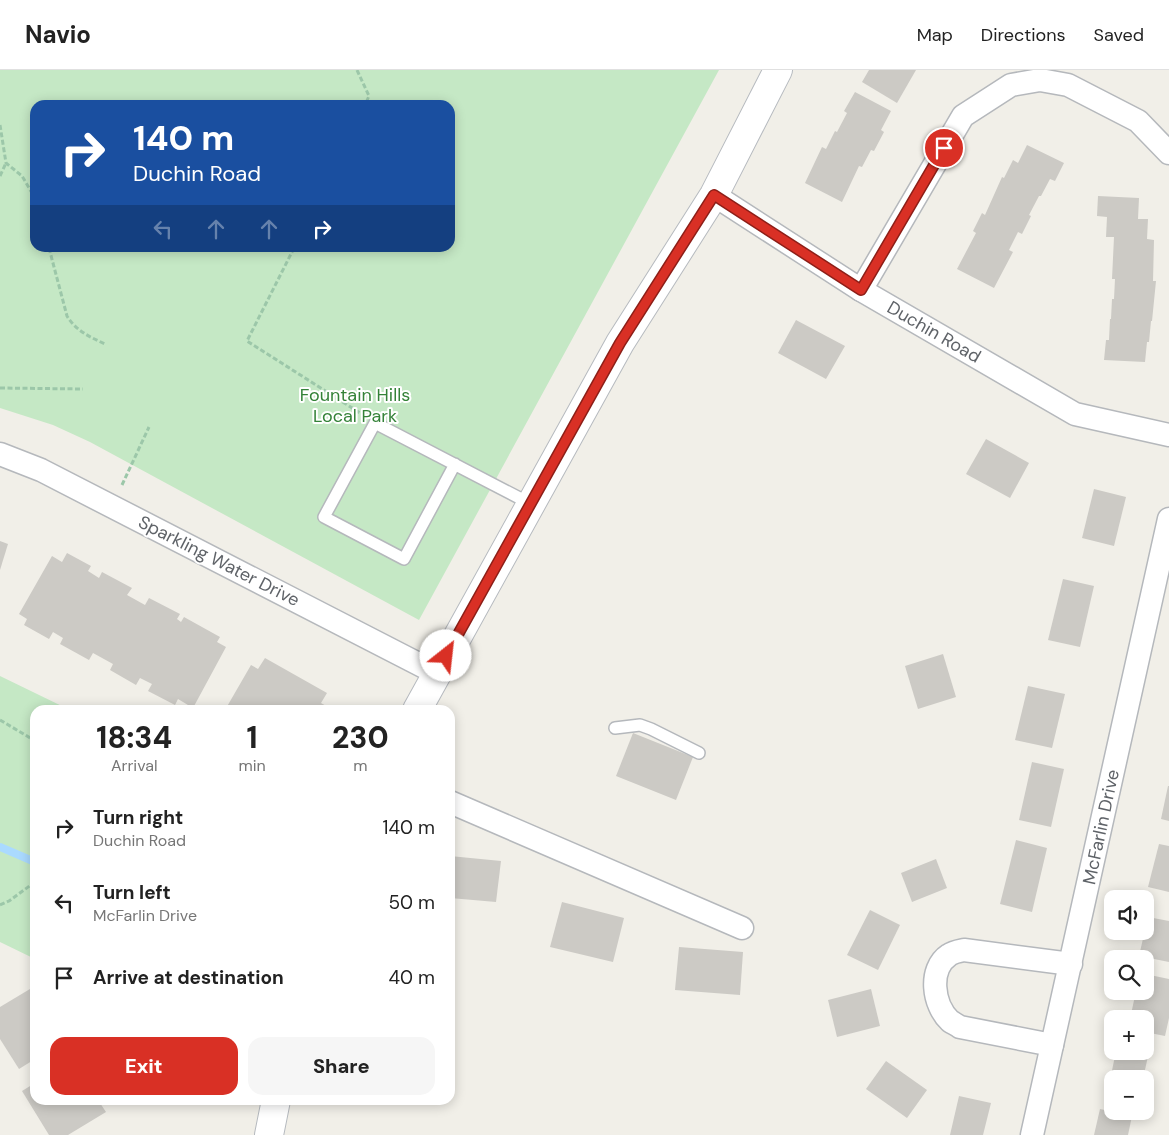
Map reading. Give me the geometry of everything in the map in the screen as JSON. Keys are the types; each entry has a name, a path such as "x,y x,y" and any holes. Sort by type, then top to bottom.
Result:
{"street":[{"path":"420,705 620,343 714,195 778,70"},
{"path":"861,290 963,116 1010,85 1040,80 1068,85 1138,121 1169,153"},
{"name":"Duchin Road","path":"714,195 861,290 1075,414 1169,435"},
{"name":"Sparkling Water Drive","path":"0,454 41,470 436,673"},
{"name":"McFarlin Drive","path":"1032,1135 1169,519"},
{"path":"455,804 742,928"},
{"path":"1052,1045 960,1027 949,1020 938,1001 935,980 939,966 949,955 964,950 1071,964"},
{"path":"269,1135 275,1105"}],"lane":[{"path":"454,464 404,559 324,517 375,423 454,464 531,504"},
{"path":"615,728 640,725 652,729 699,753"}],"path":[{"path":"357,70 369,96 367,100"},
{"path":"0,125 6,163 0,176"},
{"path":"6,163 22,176 30,190"},
{"path":"50,252 68,316 73,326 105,344"},
{"path":"292,252 247,341 375,423"},
{"path":"0,388 83,389"},
{"path":"112,506 149,427"},
{"path":"0,720 30,738"},
{"path":"0,904 9,901 30,886"}],"green space":[{"name":"Fountain Hills Local Park","path":"0,70 719,70 419,620 90,442 53,425 0,408"},
{"path":"0,676 60,705 30,705 30,957 0,942"}],"building":[{"path":"869,70 916,70 897,103 862,82"},
{"path":"855,92 891,111 881,130 884,132 874,151 871,150 862,167 859,166 842,202 805,183 822,147 826,149 835,131 837,132 847,113 844,111"},
{"path":"1027,145 1064,163 1055,181 1050,179 1041,196 1039,196 1022,234 1018,232 1009,250 1013,252 994,288 957,269 976,233 973,231 982,213 985,215 1002,177 1004,178 1013,160 1018,163"},
{"path":"1098,196 1139,198 1138,219 1148,219 1147,239 1154,240 1153,281 1156,281 1145,362 1104,360 1106,340 1109,340 1112,299 1114,299 1115,279 1112,279 1114,237 1106,237 1107,217 1097,216"},
{"path":"796,320 845,346 826,379 778,353"},
{"path":"986,439 1029,463 1010,498 966,474"},
{"path":"1094,489 1126,497 1114,546 1082,538"},
{"path":"0,541 8,544 0,570"},
{"path":"67,553 91,566 88,571 99,578 102,572 132,588 127,595 145,605 149,598 180,614 177,619 181,622 184,617 220,637 217,642 226,647 195,705 188,705 178,699 175,705 148,691 152,684 140,678 136,685 110,670 113,664 93,653 89,660 60,644 63,638 53,632 49,639 24,625 27,619 19,614 52,556 62,562"},
{"path":"1063,579 1094,586 1080,647 1048,640"},
{"path":"943,654 956,697 918,709 905,666"},
{"path":"265,658 327,693 321,703 324,705 228,705 251,665 258,669"},
{"path":"1028,686 1065,694 1052,748 1015,740"},
{"path":"633,733 693,757 676,800 616,776"},
{"path":"1032,762 1064,769 1051,827 1019,820"},
{"path":"1169,786 1169,821 1161,819"},
{"path":"1016,840 1047,848 1032,912 1000,904"},
{"path":"1159,844 1169,846 1169,892 1148,887"},
{"path":"455,856 501,861 496,902 455,898"},
{"path":"936,859 947,888 912,902 901,873"},
{"path":"562,902 624,918 613,962 550,947"},
{"path":"870,910 900,925 878,970 847,955"},
{"path":"1154,918 1169,921 1169,962 1154,959 1154,950 1140,950 1143,940 1154,940"},
{"path":"679,947 743,952 740,995 675,990"},
{"path":"1154,976 1169,979 1169,1018 1165,1036 1154,1034 1154,1010 1132,1010 1134,1000 1154,1000"},
{"path":"30,989 30,1062 19,1069 0,1039 0,1007"},
{"path":"871,989 880,1026 837,1037 828,1000"},
{"path":"1114,1060 1147,1060 1145,1070 1112,1070"},
{"path":"886,1061 927,1090 907,1118 866,1089"},
{"path":"30,1086 30,1104 22,1091"},
{"path":"959,1096 991,1103 983,1135 950,1135"},
{"path":"31,1105 101,1105 106,1112 68,1135 49,1135"},
{"path":"1100,1109 1104,1110 1104,1120 1131,1120 1128,1135 1094,1135"}],"waterway":[{"path":"0,847 30,860"}],"route":[{"path":"446,656 620,343 714,195 861,290 944,148"}]}
